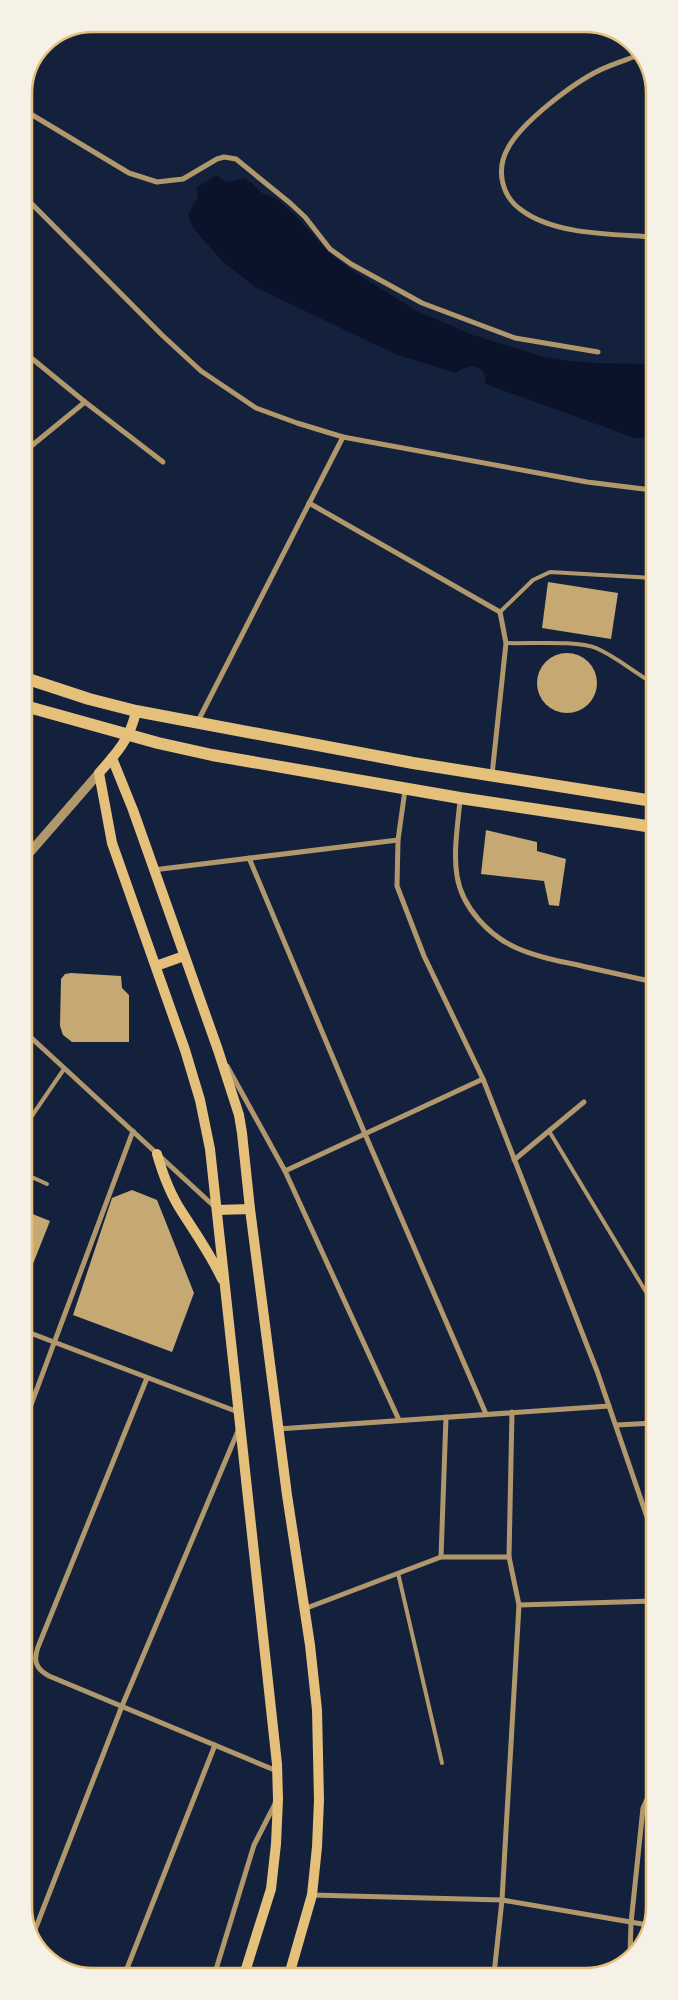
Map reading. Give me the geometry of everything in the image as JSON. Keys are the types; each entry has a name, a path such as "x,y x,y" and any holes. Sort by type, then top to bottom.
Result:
{"main road":[{"path":"32,680 89,699 136,711 492,776 646,800"},
{"path":"32,708 129,736 212,755 460,798 646,826"},
{"path":"136,711 129,736 100,773 112,843 185,1050 200,1100 210,1149 277,1771 276,1844 271,1889 246,1967"},
{"path":"112,758 218,1050 239,1115 278,1429 317,1710 319,1767 317,1847 312,1895 291,1967"},
{"path":"156,966 184,956"},
{"path":"157,1154 171,1194 203,1243 226,1289"},
{"path":"217,1210 250,1209"}],"street":[{"path":"634,57 600,70 570,90 524,127 508,148 502,166 502,184 510,200 521,210 541,221 569,229 646,236"},
{"path":"32,115 129,173 157,182 182,179 224,156 236,160 305,217 330,249 351,264 422,303 515,338 598,352"},
{"path":"32,204 162,335 201,371 256,408 344,437 587,482 646,489"},
{"path":"32,359 163,462"},
{"path":"32,445 85,402"},
{"path":"198,721 344,437"},
{"path":"309,503 500,612 506,643 492,776"},
{"path":"32,850 100,773"},
{"path":"405,789 398,840 397,886 424,956 483,1079 617,1425 646,1506"},
{"path":"460,798 456,876 463,898 479,920 497,936 518,949 541,957 646,980"},
{"path":"153,870 398,840"},
{"path":"249,858 365,1134 486,1414"},
{"path":"32,1039 217,1210"},
{"path":"218,1050 285,1171 399,1420"},
{"path":"285,1171 483,1079"},
{"path":"514,1160 584,1102"},
{"path":"32,1405 132,1131"},
{"path":"32,1334 239,1412"},
{"path":"147,1378 38,1647 36,1663 39,1671 44,1674 277,1771"},
{"path":"278,1429 609,1406"},
{"path":"495,1968 502,1900 519,1605 508,1557 512,1412"},
{"path":"441,1557 446,1417"},
{"path":"617,1425 646,1423"},
{"path":"36,1927 122,1706 240,1426"},
{"path":"304,1609 441,1557 508,1557"},
{"path":"519,1605 646,1601"},
{"path":"128,1967 215,1745"},
{"path":"217,1967 254,1845 278,1799"},
{"path":"630,1947 643,1808 646,1801"},
{"path":"312,1895 502,1900 642,1924"}],"lane":[{"path":"500,612 533,580 550,572 646,578"},
{"path":"506,643 565,644 594,647 620,660 646,678"},
{"path":"32,1116 64,1069"},
{"path":"549,1131 646,1292"},
{"path":"32,1177 47,1184"},
{"path":"398,1573 442,1763"}],"water":[{"path":"217,175 226,182 244,178 262,193 277,199 297,217 330,254 356,273 417,311 473,335 544,357 596,363 646,364 646,436 635,438 485,384 483,372 476,367 466,367 456,373 398,355 255,287 223,262 192,227 188,214 198,196 196,187"}],"building":[{"path":"548,582 618,593 611,639 542,628"},
{"path":"567,653 584,658 592,666 597,683 592,700 584,708 567,713 550,708 542,700 537,683 542,666 550,658"},
{"path":"486,830 537,842 537,851 566,859 559,906 549,905 544,881 481,874"},
{"path":"65,974 121,976 122,988 129,995 129,1042 72,1042 63,1035 60,1026 61,979"},
{"path":"132,1190 157,1200 194,1293 172,1352 73,1315 112,1198"},
{"path":"32,1214 50,1221 32,1266"}]}
